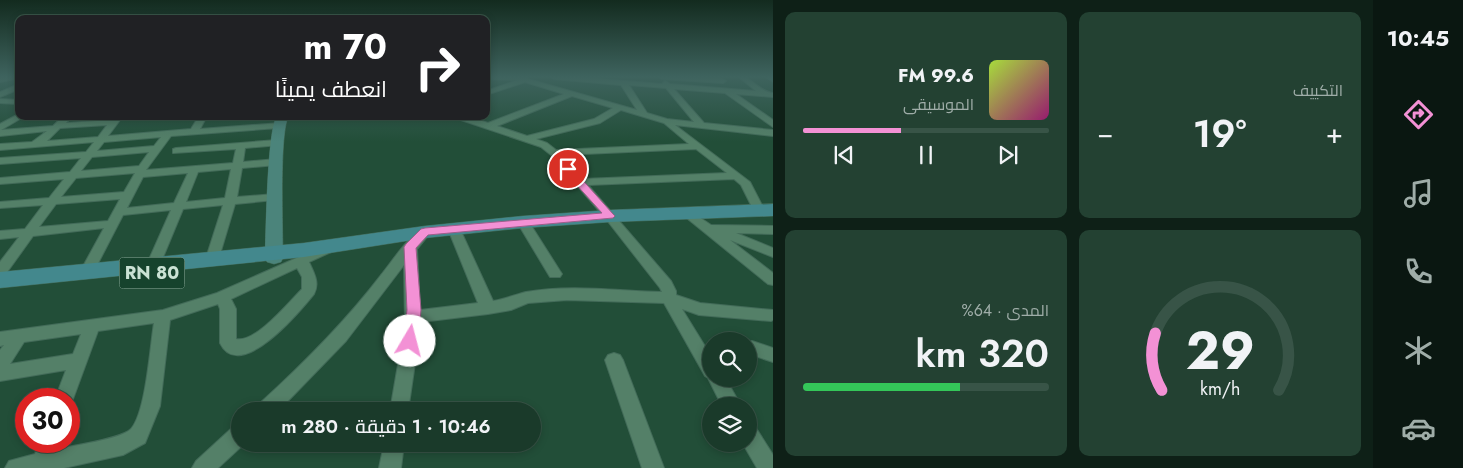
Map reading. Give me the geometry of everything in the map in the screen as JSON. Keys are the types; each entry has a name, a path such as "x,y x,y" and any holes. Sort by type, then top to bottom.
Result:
{"main road":[{"path":"274,255 277,144 280,121"},
{"name":"RN 80","path":"0,280 213,258 302,255 335,245 425,232 523,222 610,216 766,211"},
{"name":"RN 80","path":"0,290 274,255"}],"street":[{"path":"487,126 557,99"},
{"path":"589,99 666,121 773,133"},
{"path":"634,99 644,115"},
{"path":"679,99 702,126"},
{"path":"740,99 773,124"},
{"path":"0,101 15,102"},
{"path":"527,139 597,121 619,108"},
{"path":"0,128 15,119"},
{"path":"0,180 32,145 45,138 64,120"},
{"path":"0,133 110,120"},
{"path":"0,272 53,200 116,120"},
{"path":"194,132 201,120"},
{"path":"470,120 527,139 544,146 554,153 610,216 666,284 669,291 668,298 702,356"},
{"path":"0,147 184,133 280,121"},
{"path":"666,121 746,184 766,211"},
{"path":"168,171 184,133"},
{"path":"88,270 127,195 156,149 168,134"},
{"path":"176,151 277,144"},
{"path":"213,258 230,202 241,146"},
{"path":"554,153 699,146"},
{"path":"0,161 156,149"},
{"path":"0,180 194,170 277,162"},
{"path":"154,264 194,170"},
{"path":"578,182 737,176"},
{"path":"0,205 127,195"},
{"path":"118,212 275,197"},
{"path":"687,213 712,229 773,280"},
{"path":"523,222 555,274"},
{"path":"0,235 111,224"},
{"path":"454,229 488,308"},
{"path":"712,229 773,230"},
{"path":"712,229 773,253"},
{"path":"275,402 310,370 343,332 410,247 425,232"},
{"path":"400,402 414,317 410,247"},
{"path":"0,340 163,316 222,297 302,255 309,277 309,290 260,340 239,348 231,346 228,342 228,309 222,297"},
{"path":"414,317 488,308 511,304 526,298 554,296 668,298 699,309 771,315"},
{"path":"16,468 41,465 123,445 138,436 150,406 163,316"},
{"path":"68,388 92,327"},
{"path":"0,364 18,338"},
{"path":"757,350 773,355"},
{"path":"614,360 653,468"},
{"path":"0,373 78,361"},
{"path":"203,468 231,443"},
{"path":"757,448 769,468"},
{"path":"390,468 393,452"},
{"path":"41,465 45,453"}],"route":[{"path":"410,341 414,310 410,247 425,232 523,222 610,216 568,169"}]}
